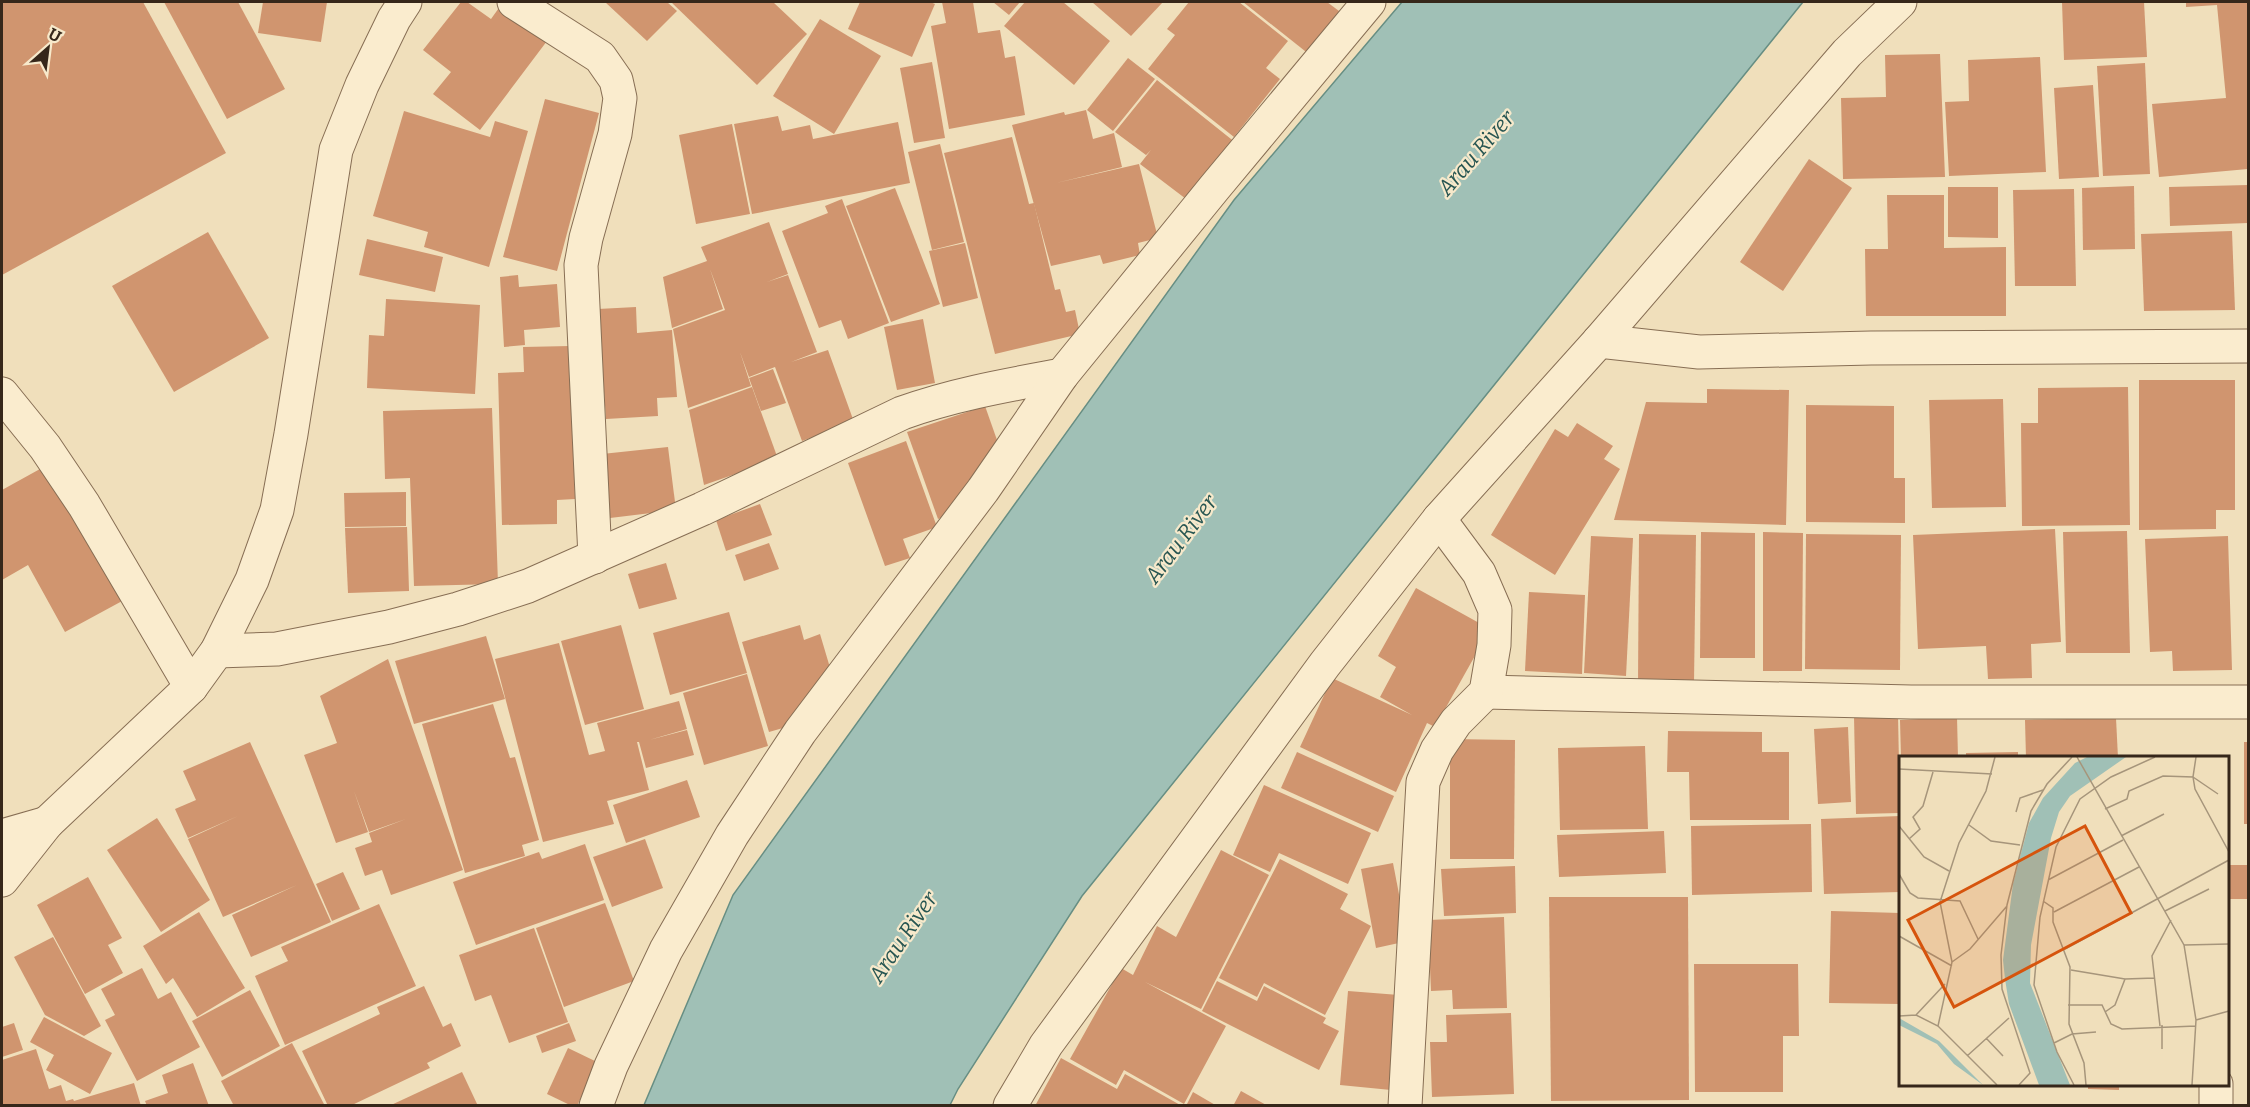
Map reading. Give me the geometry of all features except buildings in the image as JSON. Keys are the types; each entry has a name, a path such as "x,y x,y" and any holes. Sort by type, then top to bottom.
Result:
{"street":[{"path":"2,880 47,823 191,687 217,651 252,580 277,510 336,150 362,84 394,19 405,2"},
{"path":"514,2 600,57 616,80 620,98 615,134 590,219 581,265 595,556"},
{"path":"596,1106 611,1066 666,950 732,835 800,732 983,490 1062,375 1369,2"},
{"path":"1010,1106 1046,1045 1326,664 1439,519 1599,341 1847,53 1900,2"},
{"path":"1599,341 1699,352 1893,348 2248,346"},
{"path":"217,651 277,649 389,627 458,609 528,586 702,509 902,413 974,391 1062,375"},
{"path":"2,394 45,447 84,505 191,687"},
{"path":"1405,1106 1423,782 1437,750 1456,722 1486,692 1494,645 1495,610 1479,573 1439,519"},
{"path":"1486,692 1911,702 2248,702"},
{"path":"2,836 47,823"},
{"path":"2216,1086 2216,1106"}],"water":[{"name":"Arau River","path":"1402,2 1803,2 1082,896 950,1105 644,1105 733,895 1234,200"}]}
